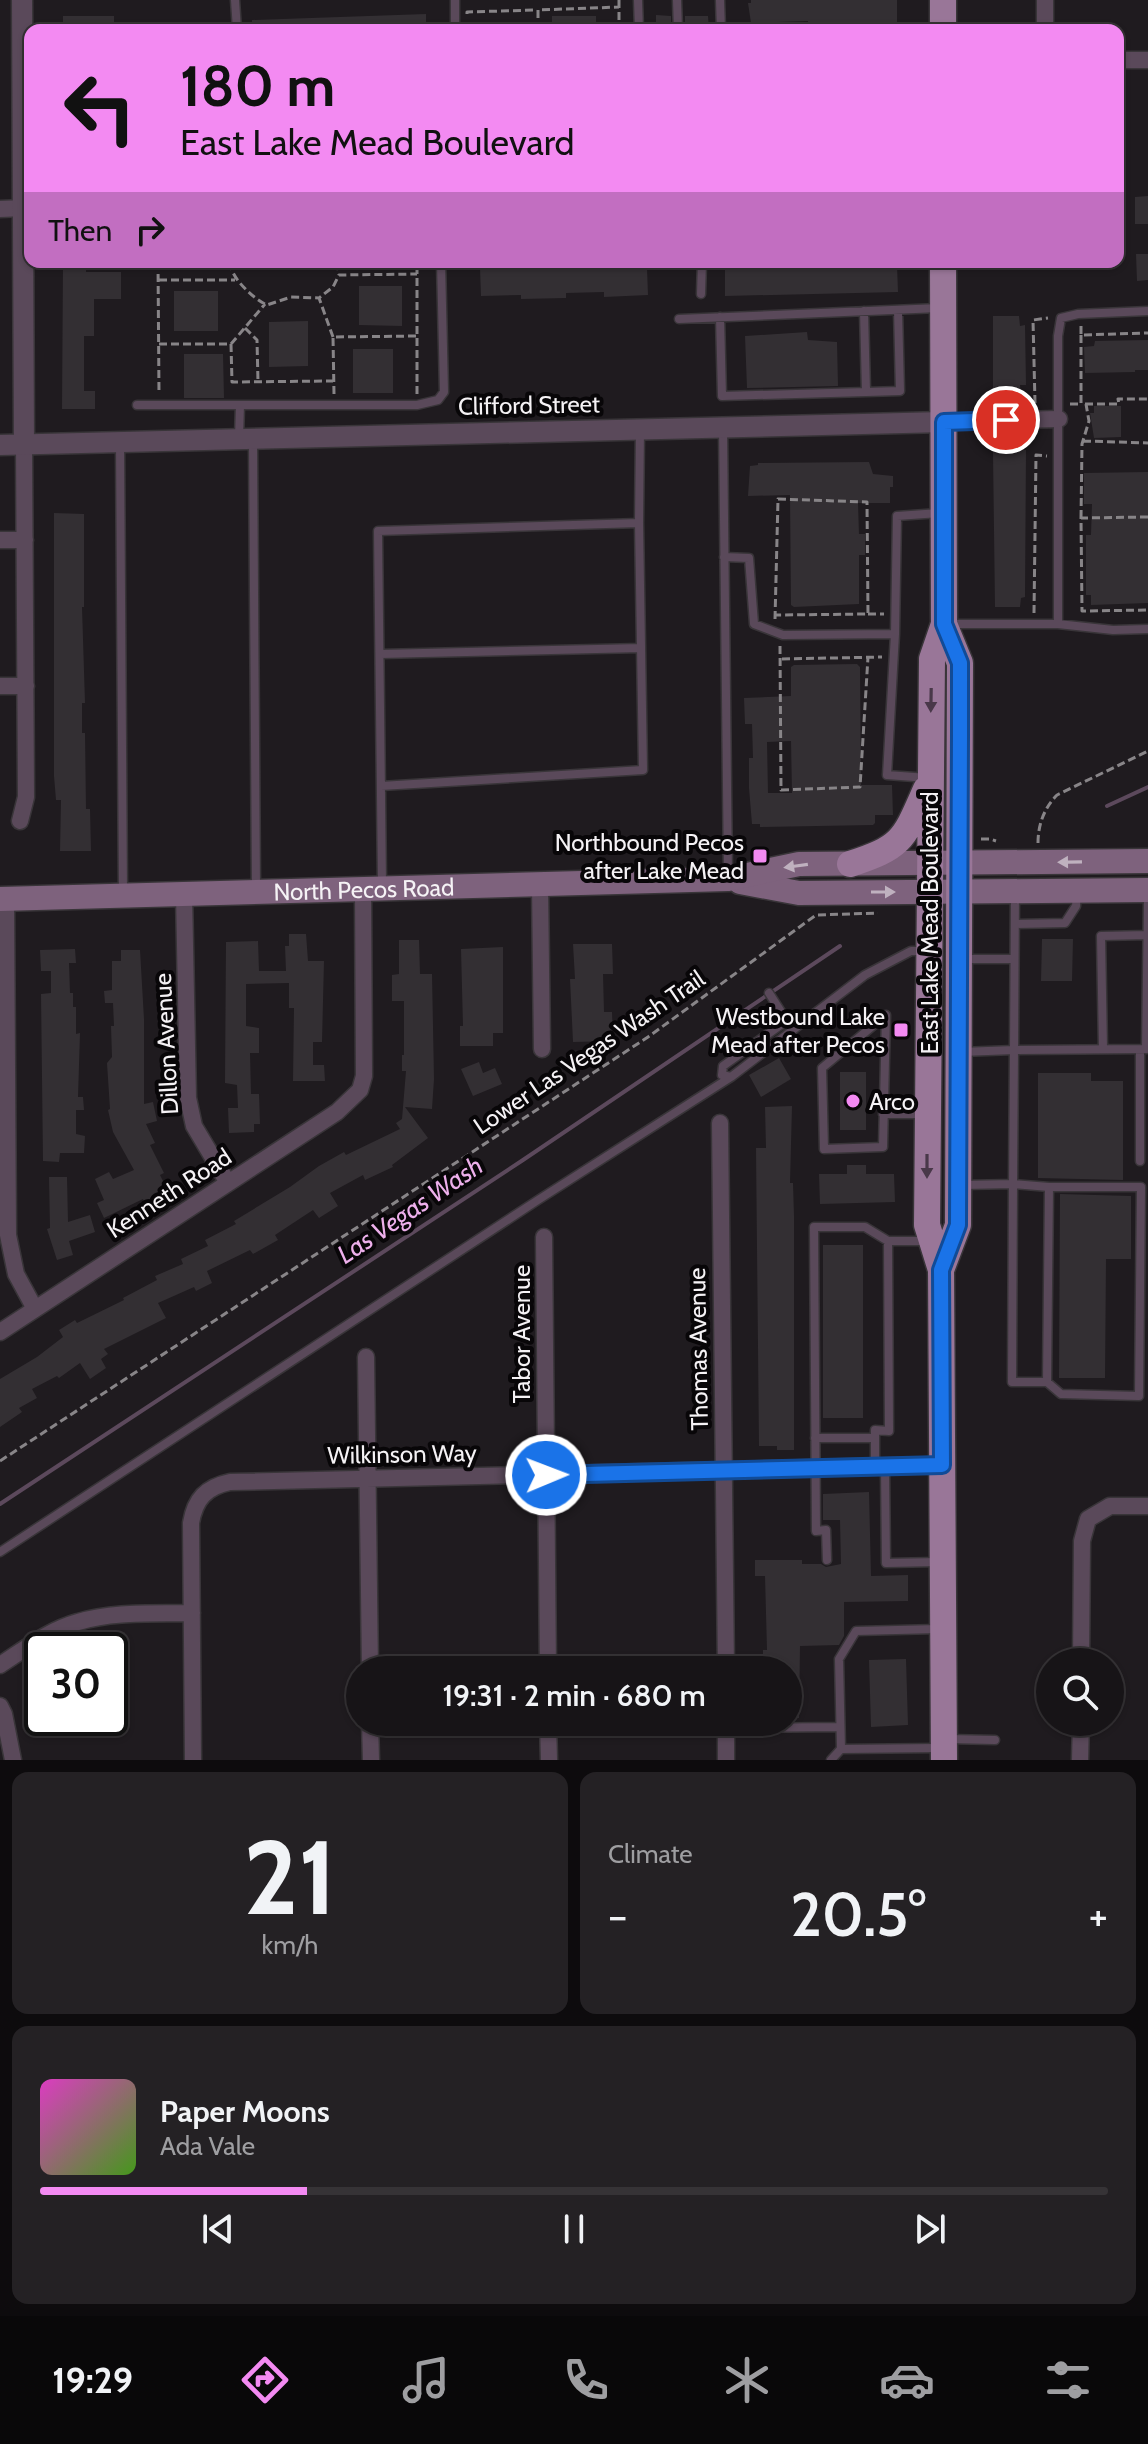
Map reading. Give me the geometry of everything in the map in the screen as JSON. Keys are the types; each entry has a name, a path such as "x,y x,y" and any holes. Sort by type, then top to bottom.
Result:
{"main road":[{"path":"943,0 943,24"},
{"name":"East Lake Mead Boulevard","path":"943,268 944,624 932,659 927,1225 941,1270 944,1749"},
{"name":"East Lake Mead Boulevard","path":"941,1270 958,1225 959,1185 960,663 944,624"},
{"path":"850,864 885,851 902,839 931,778"},
{"name":"North Pecos Road","path":"3,898 728,879 799,864 930,863 960,852 1148,861"},
{"name":"North Pecos Road","path":"728,879 799,893 1148,890"}],"street":[{"path":"20,821 26,797 22,0"},
{"path":"1045,0 1045,24"},
{"path":"1124,60 1148,60"},
{"path":"0,209 24,208"},
{"name":"Clifford Street","path":"0,445 944,422 1059,411"},
{"path":"0,540 25,540"},
{"path":"0,686 26,686"},
{"path":"540,885 542,1049"},
{"name":"Kenneth Road","path":"0,1332 337,1112 360,1090 364,1076 372,889"},
{"name":"Dillon Avenue","path":"184,894 188,1098 194,1126 228,1183"},
{"path":"3,898 8,1235 16,1274 35,1309"},
{"name":"Thomas Avenue","path":"720,1123 726,1656"},
{"name":"Tabor Avenue","path":"544,1237 548,1656"},
{"path":"366,1357 370,1656"},
{"name":"Wilkinson Way","path":"192,1613 191,1523 194,1508 213,1486 230,1482 942,1465"},
{"path":"1081,1648 1082,1541 1088,1519 1110,1506 1148,1506"},
{"path":"0,1665 43,1637 76,1622 105,1616 192,1613 193,1760"},
{"path":"0,1706 13,1760"},
{"path":"370,1736 371,1760"},
{"path":"548,1736 549,1760"},
{"path":"726,1736 726,1760"},
{"path":"1080,1760 1081,1736"}],"lane":[{"path":"235,0 237,24"},
{"path":"455,0 455,24"},
{"path":"638,0 639,24"},
{"path":"677,0 678,24"},
{"path":"720,0 721,24"},
{"path":"137,405 417,405 438,400 444,392 441,268"},
{"path":"701,294 702,268"},
{"path":"679,319 943,308"},
{"path":"720,317 722,396 900,391 898,310"},
{"path":"864,311 866,392"},
{"path":"1058,624 1058,336 1061,318 1080,314 1148,311"},
{"path":"240,405 246,437 256,892"},
{"path":"723,427 728,879"},
{"path":"381,786 643,770 640,428"},
{"path":"120,441 123,895"},
{"path":"931,778 887,775 895,634 897,516 944,513"},
{"path":"372,889 381,786 378,531 639,523"},
{"path":"724,557 749,558 754,624 776,632 895,634"},
{"path":"944,624 1058,624 1113,630 1148,629"},
{"path":"380,654 641,648"},
{"path":"1015,924 1065,923 1076,906 1077,891"},
{"path":"959,1185 1013,1184 1141,1187 1139,1396 1061,1394 1047,1382 1012,1382 1013,1184 1014,1050 1014,959 1015,892"},
{"path":"959,1052 1146,1049 1148,901"},
{"path":"1103,1049 1101,936 1148,935"},
{"path":"0,1552 731,1077 865,975 911,951 929,951"},
{"path":"959,959 1014,959"},
{"path":"731,1077 722,1075 723,1066 782,1024 783,1015 769,993"},
{"path":"886,1015 884,1086 883,1114 883,1147 824,1149 822,1068 886,1015"},
{"path":"1140,1050 1140,1161"},
{"path":"883,1114 928,1114"},
{"path":"1047,1382 1049,1187"},
{"path":"827,1560 826,1530 816,1531 814,1227 865,1227 888,1241 932,1241"},
{"path":"888,1241 889,1431 875,1430 886,1563 942,1562"},
{"path":"815,1438 875,1438"},
{"path":"831,1760 841,1749 839,1659 856,1631 943,1628"},
{"path":"802,1726 840,1727"},
{"path":"841,1749 944,1749 995,1740"}],"path":[{"path":"619,0 619,24"},
{"path":"467,21 467,12 619,7"},
{"path":"538,10 538,24"},
{"path":"158,268 159,405"},
{"path":"230,268 237,280 265,304 296,296 319,298 333,287 339,275 338,268"},
{"path":"417,268 417,405"},
{"path":"339,275 417,274"},
{"path":"159,280 237,280"},
{"path":"319,298 333,337 334,405"},
{"path":"265,304 231,344 232,382 333,381"},
{"path":"1080,314 1084,404 1089,421 1083,441 1082,611 1148,610"},
{"path":"1061,320 1033,320 1034,403 1059,411 1084,404 1119,404 1118,399 1148,399"},
{"path":"245,328 257,340 258,382"},
{"path":"1081,335 1148,333"},
{"path":"333,337 417,336"},
{"path":"159,344 231,344"},
{"path":"1083,441 1148,443"},
{"path":"1034,624 1036,455 1059,456"},
{"path":"868,614 867,502 778,499 775,615 780,659 781,790 860,787 868,657"},
{"path":"1081,518 1148,517"},
{"path":"775,615 895,614"},
{"path":"780,659 894,656"},
{"path":"1038,845 1043,817 1057,795 1148,751"},
{"path":"960,852 990,839 998,842"},
{"name":"Lower Las Vegas Wash Trail","path":"0,1461 648,1037 816,915 884,913"}],"building":[{"path":"751,0 897,0 897,23 751,23 748,3"},
{"path":"426,14 426,24 252,24 252,20"},
{"path":"656,15 671,16 671,24 656,24"},
{"path":"63,16 114,16 114,24 63,24"},
{"path":"552,16 596,16 596,24 552,24"},
{"path":"685,16 708,16 709,24 685,24"},
{"path":"1148,196 1148,224 1135,224 1135,197"},
{"path":"1136,254 1148,254 1148,280 1137,281"},
{"path":"63,268 86,268 86,272 121,272 121,299 94,299 94,336 84,336 84,391 95,391 95,409 62,409"},
{"path":"480,268 647,268 648,295 604,297 604,292 566,293 566,298 481,296"},
{"path":"897,268 898,292 725,296 725,269"},
{"path":"359,286 402,286 402,326 359,325"},
{"path":"174,291 218,291 218,331 174,331"},
{"path":"993,316 1019,316 1020,326 1025,325 1026,385 1020,385 1021,394 993,395"},
{"path":"308,321 308,366 269,367 269,322"},
{"path":"807,332 808,340 837,342 838,386 747,388 745,336"},
{"path":"1148,340 1148,370 1085,373 1084,347 1094,346 1095,341"},
{"path":"353,349 393,349 393,393 353,393"},
{"path":"184,354 223,354 224,398 184,398"},
{"path":"1094,406 1121,406 1121,437 1094,438 1090,413 1094,413"},
{"path":"994,443 1024,443 1026,450 1025,597 1021,598 1020,607 995,607 993,453"},
{"path":"869,462 873,474 893,476 893,487 890,487 890,503 858,503 859,534 865,534 865,555 859,555 859,604 794,607 791,605 790,495 748,496 750,466 758,463"},
{"path":"1148,472 1148,603 1091,605 1091,595 1086,595 1086,535 1091,535 1092,504 1084,504 1084,473"},
{"path":"54,513 84,514 82,607 85,703 82,703 82,733 85,733 86,809 90,809 91,851 60,851 61,800 56,800 54,776"},
{"path":"857,664 860,667 861,785 892,785 893,815 875,815 873,825 760,827 760,824 752,824 749,758 753,758 752,724 745,724 744,698 791,696 791,667","holes":["791,741 792,793 768,793 767,742"]},
{"path":"289,934 306,934 308,961 324,961 322,1042 313,1042 313,1065 324,1065 325,1081 293,1081 294,1008 289,1008 289,983 246,984 246,1026 259,1028 259,1053 250,1053 251,1094 259,1094 260,1124 254,1124 254,1132 229,1133 228,1108 238,1108 237,1085 225,1083 226,942 258,941 259,971 286,971 285,946 289,946"},
{"path":"1042,939 1073,939 1072,981 1041,981"},
{"path":"399,940 419,940 420,974 432,974 432,1109 405,1107 428,1138 393,1167 365,1180 363,1175 330,1193 338,1206 319,1218 313,1210 275,1235 278,1240 253,1254 250,1250 207,1271 212,1283 196,1291 194,1287 158,1303 166,1318 104,1349 108,1354 101,1359 106,1368 90,1379 80,1363 59,1378 57,1376 32,1389 37,1398 19,1408 22,1412 0,1427 0,1379 63,1337 59,1330 124,1300 157,1280 155,1276 183,1264 181,1259 208,1246 205,1240 236,1224 234,1221 319,1166 400,1129 396,1123 402,1119 406,1071 402,1071 404,1001 392,1001 392,975 399,974"},
{"path":"573,944 612,944 613,974 603,974 604,1012 612,1012 613,1041 573,1042 570,979 575,979"},
{"path":"503,947 503,1033 493,1033 493,1046 460,1046 460,1026 463,1026 461,949"},
{"path":"75,949 76,963 69,963 70,993 73,993 73,1007 76,1007 76,1034 80,1033 78,1097 83,1097 84,1110 76,1110 76,1134 85,1136 84,1153 60,1153 59,1162 43,1161 41,994 51,993 51,971 41,971 40,950"},
{"path":"121,950 140,950 144,1104 153,1102 157,1121 146,1124 155,1143 150,1145 164,1173 160,1175 168,1191 104,1218 97,1203 104,1200 95,1179 109,1172 113,1179 134,1170 113,1132 108,1110 107,1063 112,1057 111,1026 114,1026 113,1003 105,1003 104,991 112,990 112,961 121,961"},
{"path":"779,1058 791,1079 761,1097 749,1075"},
{"path":"479,1062 483,1073 495,1068 502,1084 473,1096 461,1069"},
{"path":"840,1072 866,1072 866,1130 840,1130"},
{"path":"1038,1073 1091,1073 1091,1081 1123,1081 1123,1180 1038,1178"},
{"path":"792,1106 790,1183 793,1183 794,1216 794,1450 777,1450 777,1446 759,1446 756,1148 766,1148 765,1107"},
{"path":"847,1165 866,1165 866,1174 894,1174 895,1202 820,1204 819,1174 847,1174"},
{"path":"49,1177 67,1177 68,1222 90,1215 95,1232 69,1241 73,1255 57,1260 47,1229 50,1228"},
{"path":"1060,1194 1131,1196 1131,1259 1106,1259 1105,1378 1059,1378"},
{"path":"823,1245 863,1245 863,1418 823,1418"},
{"path":"869,1492 871,1576 908,1575 908,1601 844,1602 844,1636 839,1645 800,1646 800,1656 763,1656 763,1650 767,1650 765,1576 755,1576 755,1560 802,1560 802,1564 826,1567 841,1564 840,1520 823,1520 823,1494"},
{"path":"906,1659 908,1725 871,1727 869,1660"}],"waterway":[{"name":"Las Vegas Wash","path":"1107,806 1148,787"},
{"name":"Las Vegas Wash","path":"0,1504 523,1160 840,946"}],"place":[{"name":"Northbound Pecos after Lake Mead","path":"760,856"},
{"name":"Westbound Lake Mead after Pecos","path":"901,1030"},
{"name":"Arco","path":"853,1101"}],"route":[{"path":"546,1475 942,1465 941,1270 958,1225 960,734 960,663 944,624 944,422 1006,420"}]}
